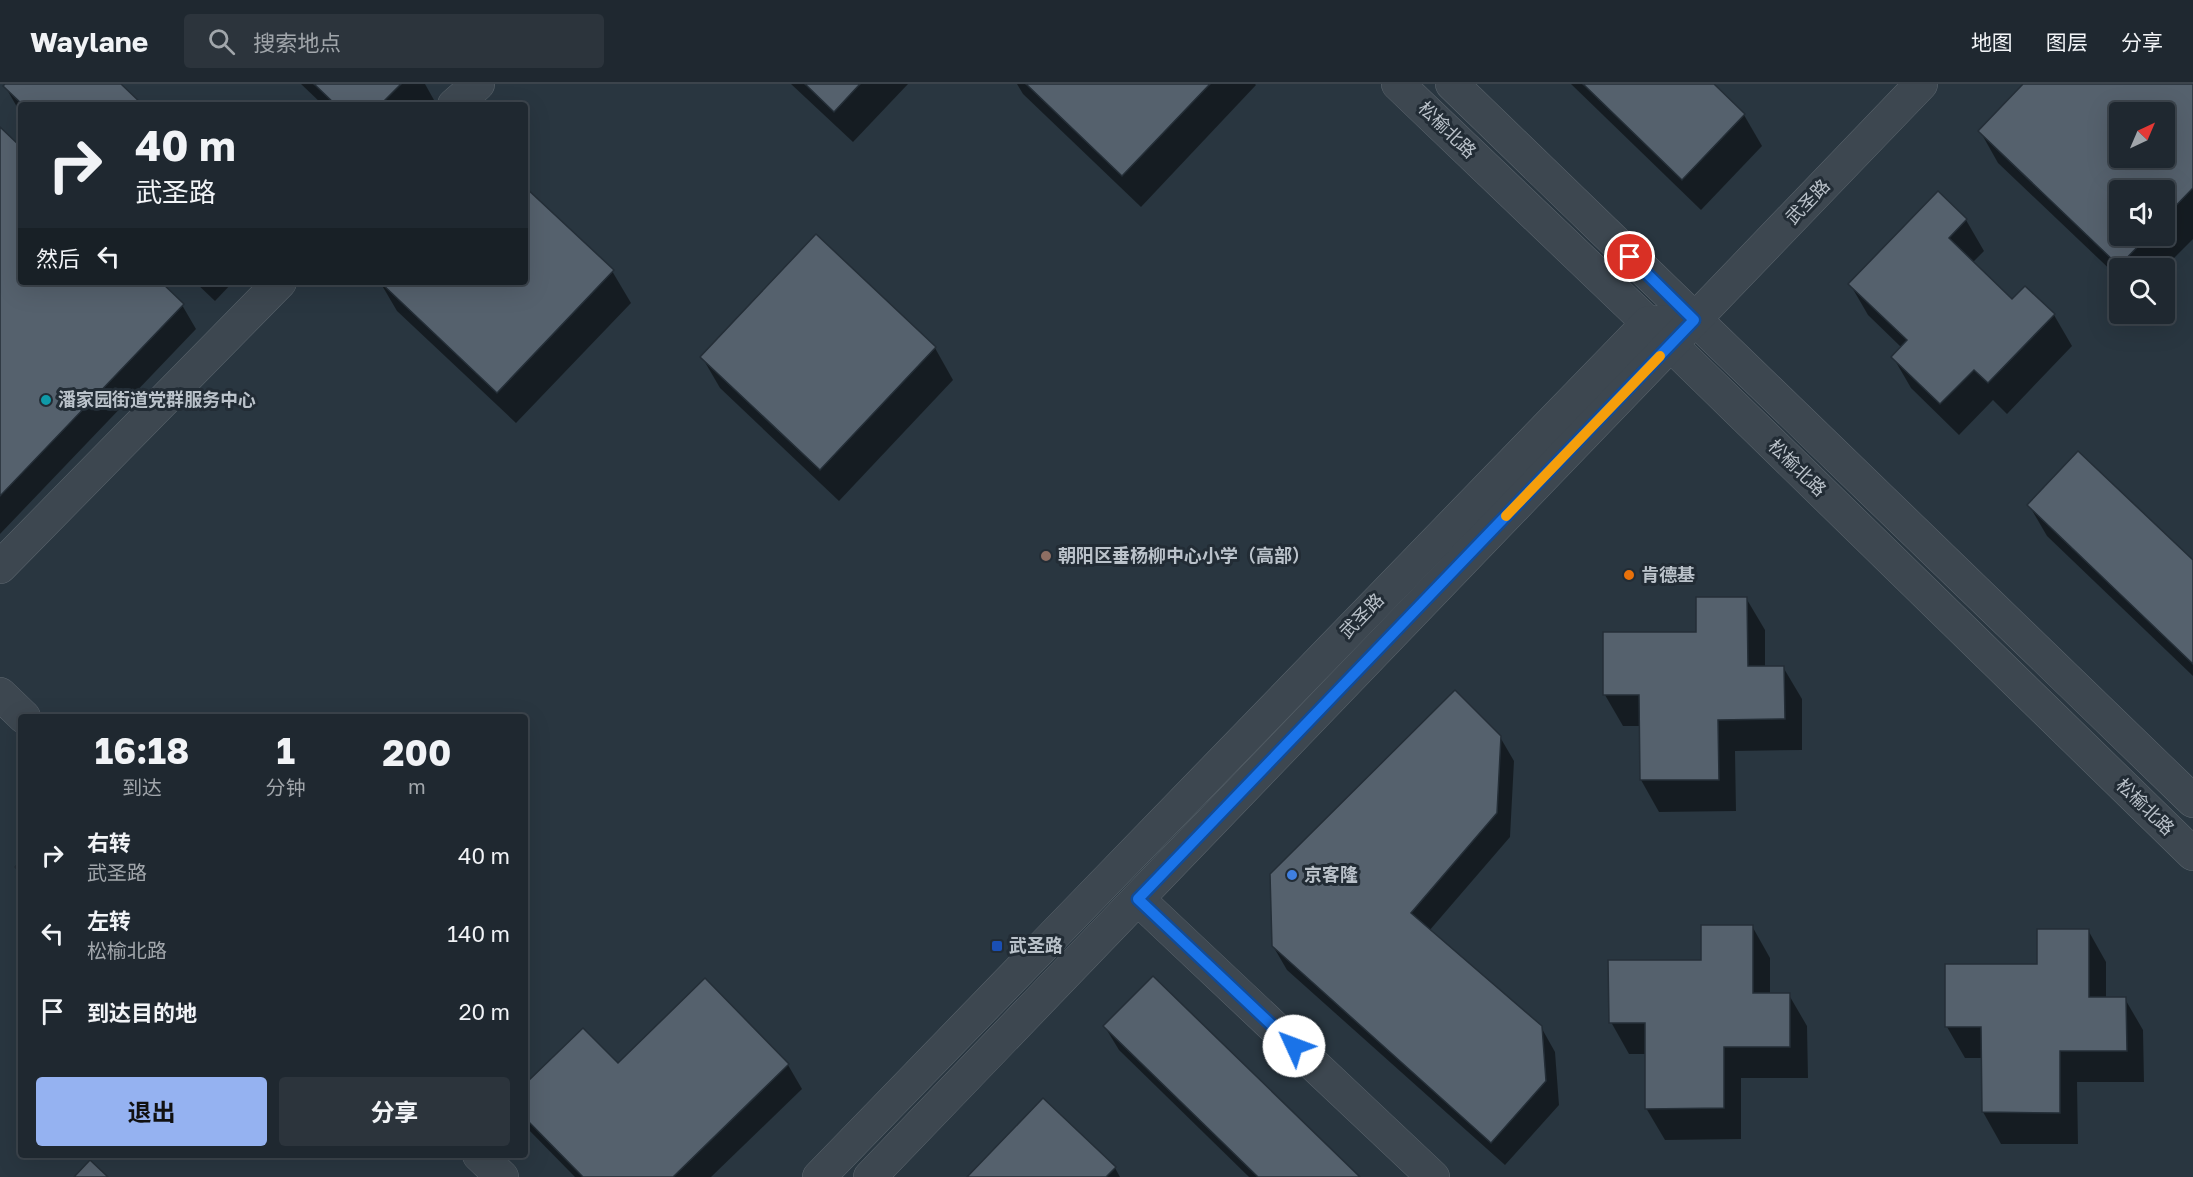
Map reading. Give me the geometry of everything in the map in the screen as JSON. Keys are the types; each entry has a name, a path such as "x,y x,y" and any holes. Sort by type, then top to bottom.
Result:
{"street":[{"path":"457,102 478,84"},
{"name":"松榆北路","path":"1398,84 1659,334 2193,854"},
{"name":"松榆北路","path":"1452,84 2193,801"},
{"name":"武圣路","path":"819,1177 1659,334 1694,320 1921,84"},
{"path":"0,567 276,285"},
{"name":"武圣路","path":"870,1177 1138,899 1659,334"},
{"path":"0,694 21,714"},
{"path":"1138,899 1433,1177"},
{"path":"482,1158 502,1177"}],"building":[{"path":"5,84 121,84 140,102 20,102 3,86"},
{"path":"314,84 401,84 383,102 333,102"},
{"path":"805,84 860,84 834,112"},
{"path":"1026,84 1210,84 1122,176"},
{"path":"1583,84 1714,84 1745,114 1682,180"},
{"path":"2023,84 2193,84 2193,188 2175,207 2175,180 2109,180 2109,246 2138,246 2127,258 2111,258 1978,131"},
{"name":"潘家园街道党群服务中心","path":"0,127 18,144 18,285 164,285 184,304 0,496"},
{"path":"528,190 614,270 497,393 383,285 528,285"},
{"path":"1938,191 1967,219 1949,238 2012,299 2025,286 2055,314 1988,383 1974,370 1940,404 1891,357 1907,340 1848,284"},
{"path":"816,234 936,347 820,470 700,357"},
{"path":"2078,451 2193,560 2193,664 2027,505"},
{"path":"1696,597 1747,597 1748,666 1784,666 1785,719 1718,720 1719,780 1640,780 1639,695 1603,695 1603,632 1696,632"},
{"path":"1455,690 1501,736 1497,813 1411,913 1542,1026 1546,1081 1491,1143 1272,946 1270,874"},
{"path":"1701,925 1753,925 1753,993 1790,993 1790,1047 1724,1047 1724,1108 1645,1109 1645,1023 1609,1023 1608,960 1701,960"},
{"path":"2037,929 2089,929 2089,997 2126,997 2127,1051 2060,1051 2060,1113 1982,1112 1981,1027 1945,1027 1945,964 2037,964"},
{"path":"1153,976 1360,1177 1258,1177 1103,1026"},
{"path":"705,978 789,1064 673,1177 583,1177 528,1121 528,1081 583,1028 618,1063"},
{"path":"1043,1098 1116,1167 1106,1177 967,1177"},
{"path":"90,1160 108,1177 74,1177"}],"slow traffic":[{"path":"1506,516 1660,356"}],"place":[{"name":"潘家园街道党群服务中心","path":"46,400"},
{"name":"朝阳区垂杨柳中心小学（高部）","path":"1046,556"},
{"name":"肯德基","path":"1629,575"},
{"name":"京客隆","path":"1292,875"},
{"name":"武圣路","path":"997,946"}],"route":[{"path":"1294,1046 1138,899 1694,320 1630,257"}]}
